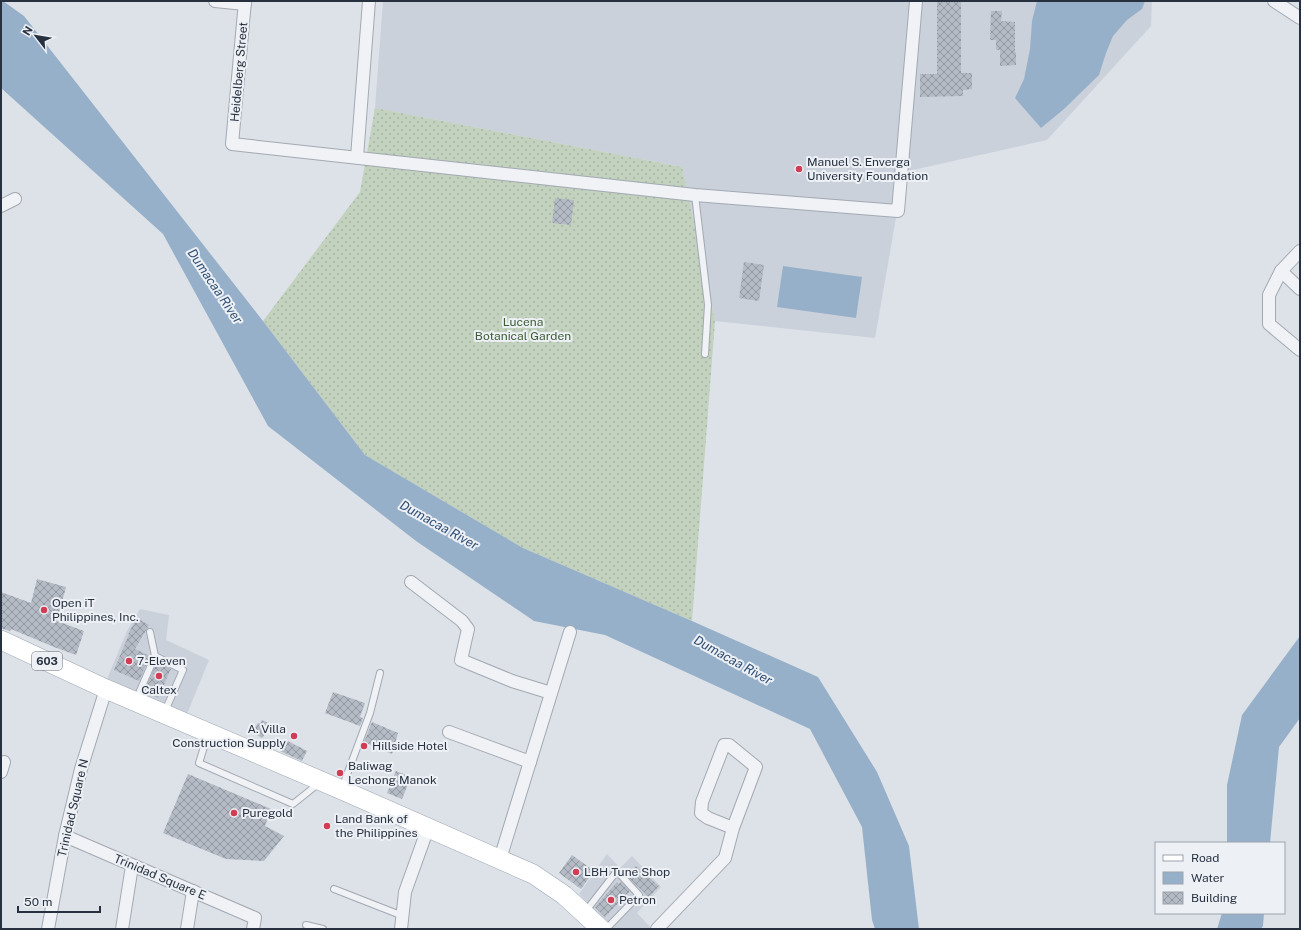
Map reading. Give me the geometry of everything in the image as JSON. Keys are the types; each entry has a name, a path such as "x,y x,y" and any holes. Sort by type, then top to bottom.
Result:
{"main road":[{"name":"603","path":"1,640 106,689 322,781 533,874 564,895 601,929"}],"street":[{"path":"215,1 245,3"},
{"path":"369,1 357,157 695,195 898,211 916,1"},
{"path":"1274,1 1300,18"},
{"name":"Heidelberg Street","path":"245,3 232,144 357,157"},
{"path":"1,206 16,198"},
{"path":"1300,251 1280,271 1268,295 1269,324 1300,350"},
{"path":"1280,271 1300,289"},
{"path":"411,582 462,621 468,629 461,660 512,681 551,693"},
{"path":"500,859 570,632"},
{"name":"Trinidad Square N","path":"48,929 65,836 81,769 106,689"},
{"path":"449,732 530,762"},
{"path":"657,929 725,858 733,828 756,767 730,745 724,745 702,802 701,813 708,818 733,828"},
{"path":"401,929 405,892 428,828"},
{"name":"Trinidad Square E","path":"65,836 193,891 254,923"},
{"path":"122,929 132,866"},
{"path":"187,929 193,891"}],"lane":[{"path":"695,195 708,305 705,354"},
{"path":"136,701 155,656 150,632"},
{"path":"155,656 183,670 164,714"},
{"path":"342,790 370,713 380,673"},
{"path":"208,733 199,763 293,804 322,781"},
{"path":"584,913 617,871 639,895 606,929"},
{"path":"334,889 403,916"},
{"path":"306,924 323,929"}],"shaded area":[{"name":"Manuel S. Enverga University Foundation","path":"383,1 1152,1 1151,26 1047,140 904,172 875,338 715,321 682,167 375,108"},
{"path":"140,609 169,615 166,640 209,660 187,714 107,679 127,631"},
{"path":"607,854 620,868 632,856 661,887 637,913 651,928 650,929 613,929 579,894"}],"green space":[{"name":"Lucena Botanical Garden","path":"375,108 682,167 715,321 692,621 523,548 365,455 263,321 360,192"}],"water":[{"name":"Dumacaa River","path":"1,1 24,16 263,321 365,455 523,548 818,677 877,772 909,846 919,929 875,929 872,920 862,827 810,729 605,635 534,621 416,541 268,426 163,234 1,88"},
{"path":"1037,1 1145,1 1142,9 1127,20 1113,36 1099,75 1064,109 1041,128 1015,98 1024,79 1030,49 1032,21"},
{"path":"783,266 862,277 856,318 777,307"},
{"path":"1300,636 1300,718 1279,747 1270,842 1227,842 1227,785 1242,715"},
{"path":"1222,914 1264,914 1263,926 1261,929 1217,929"}],"building":[{"path":"937,1 961,1 961,73 972,73 972,89 963,90 963,96 920,97 920,74 937,74"},
{"path":"991,11 1002,11 1001,21 1015,22 1016,65 1000,66 1000,50 996,50 996,40 990,40"},
{"path":"555,198 574,200 571,225 552,223"},
{"path":"744,262 764,265 759,301 739,298"},
{"path":"37,579 66,587 57,621 84,631 76,655 11,629 10,631 1,628 1,592 31,603"},
{"path":"137,618 149,625 135,649 150,656 139,681 114,670 128,634"},
{"name":"Caltex","path":"157,662 171,669 158,698 144,692"},
{"path":"333,692 365,703 360,717 363,718 360,726 325,713"},
{"path":"262,720 272,725 262,738 252,732"},
{"path":"372,722 398,733 392,754 364,742"},
{"path":"286,740 307,751 302,761 280,751"},
{"path":"396,771 411,777 402,799 387,793"},
{"path":"188,774 271,809 265,826 284,836 264,861 226,859 163,833"},
{"path":"572,855 594,871 581,889 559,873"},
{"path":"636,866 659,886 649,897 627,876"},
{"name":"Petron","path":"617,882 619,884 621,882 630,891 605,917 595,907"}],"place":[{"name":"Manuel S. Enverga University Foundation","path":"799,169"},
{"name":"Open iT Philippines, Inc.","path":"44,610"},
{"name":"7-Eleven","path":"129,661"},
{"name":"Caltex","path":"159,676"},
{"name":"A. Villa Construction Supply","path":"294,736"},
{"name":"Hillside Hotel","path":"364,746"},
{"name":"Baliwag Lechong Manok","path":"340,773"},
{"name":"Puregold","path":"234,813"},
{"name":"Land Bank of the Philippines","path":"327,826"},
{"name":"LBH Tune Shop","path":"576,872"},
{"name":"Petron","path":"611,900"}]}
